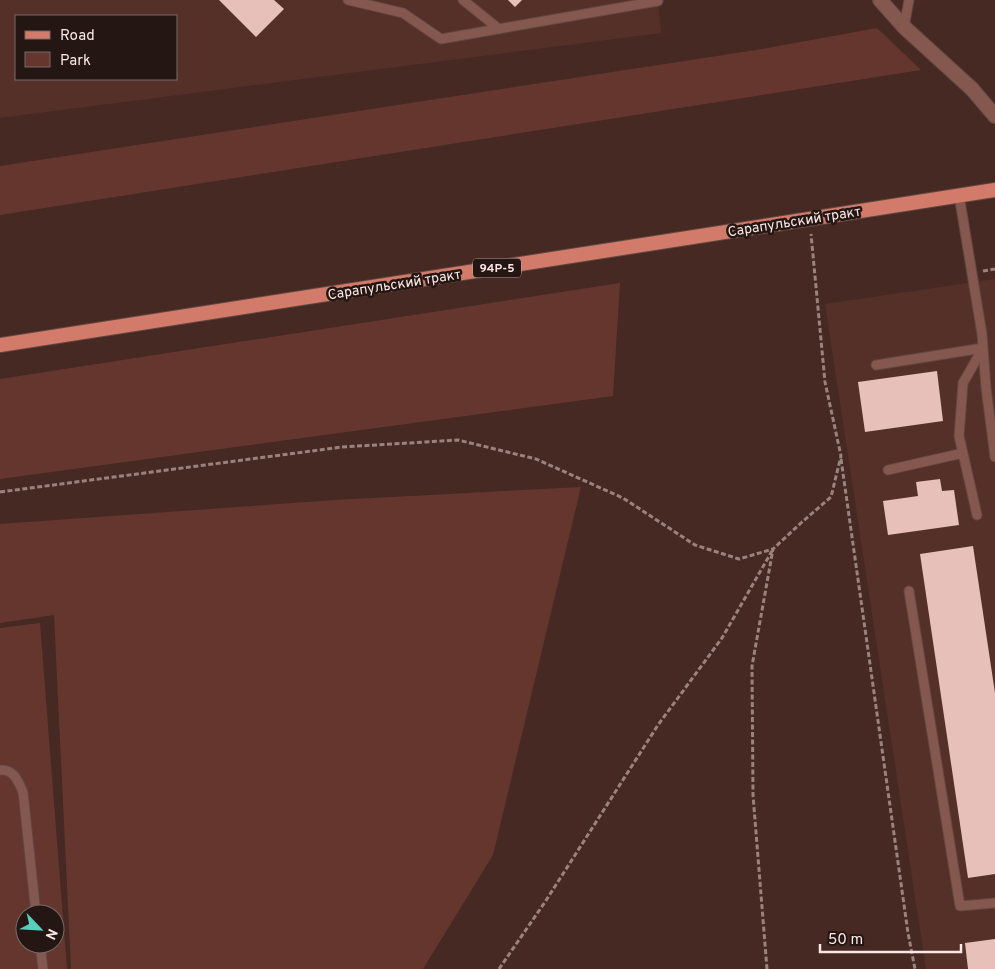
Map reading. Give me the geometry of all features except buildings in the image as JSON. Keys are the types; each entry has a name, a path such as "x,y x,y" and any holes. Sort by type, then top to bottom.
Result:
{"main road":[{"name":"Сарапульский тракт","path":"0,346 995,190"}],"street":[{"path":"880,0 904,27 972,89 995,116"}],"lane":[{"path":"348,0 403,13 441,39 658,1"},
{"path":"463,0 499,29"},
{"path":"904,27 909,0"},
{"path":"959,195 982,334 992,409 995,457"},
{"path":"876,365 983,348"},
{"path":"977,515 958,436 963,383 983,348"},
{"path":"888,470 962,453"},
{"path":"909,591 960,906 995,903"},
{"path":"0,770 5,770 15,775 23,792 35,904"},
{"path":"41,954 42,969"}],"path":[{"path":"810,219 825,382 841,456 908,933 915,969"},
{"path":"0,492 342,447 458,440 536,460 614,494 696,545 739,559 774,549"},
{"path":"499,969 545,902 658,725 722,638 774,549 831,497 841,456"},
{"path":"767,969 753,795 752,666 774,549"}],"shaded area":[{"path":"0,0 658,0 661,33 0,118"},
{"path":"995,279 995,969 926,969 825,304"}],"green space":[{"path":"877,28 921,70 0,215 0,166 756,50"},
{"path":"620,283 613,396 0,479 0,379"},
{"path":"581,487 493,855 423,969 71,969 54,615 0,623 0,524 335,500"},
{"path":"40,623 62,904 15,904 15,954 65,954 65,943 67,969 0,969 0,628"}]}
